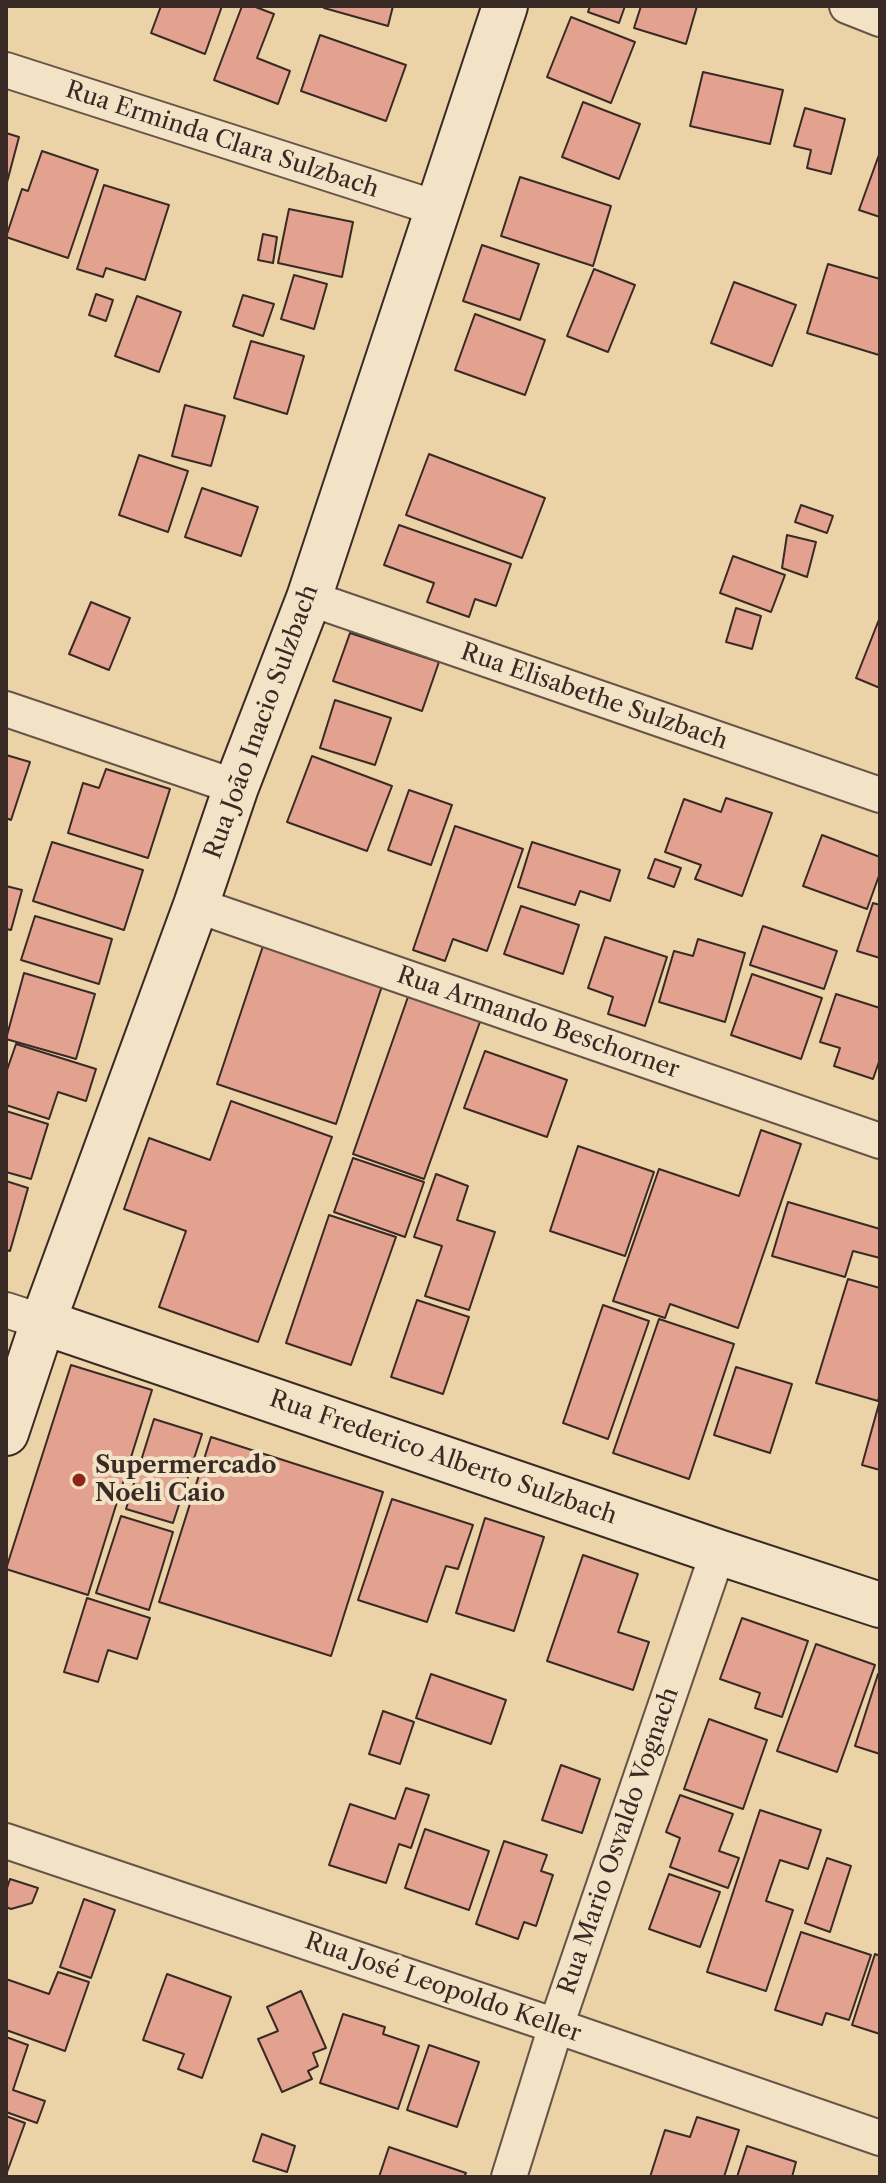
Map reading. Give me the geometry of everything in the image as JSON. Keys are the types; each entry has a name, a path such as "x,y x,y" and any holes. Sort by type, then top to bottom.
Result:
{"street":[{"name":"Rua João Inacio Sulzbach","path":"6,1433 24,1316 196,905 236,787 309,598 505,6"},
{"path":"847,6 880,19"},
{"name":"Rua Erminda Clara Sulzbach","path":"6,70 439,209"},
{"name":"Rua Elisabethe Sulzbach","path":"309,598 880,795"},
{"path":"6,709 236,787"},
{"name":"Rua Armando Beschorner","path":"196,905 880,1141"},
{"name":"Rua Frederico Alberto Sulzbach","path":"24,1316 880,1605"},
{"name":"Rua Mario Osvaldo Vognach","path":"509,2177 556,2026 718,1552"},
{"name":"Rua José Leopoldo Keller","path":"6,1841 880,2138"}],"building":[{"path":"161,6 222,6 205,54 151,33"},
{"path":"242,6 253,6 274,14 257,58 290,71 278,104 214,80"},
{"path":"325,6 393,6 388,26"},
{"path":"590,6 625,6 619,23 588,12"},
{"path":"641,6 697,6 686,44 634,28"},
{"path":"571,17 635,42 611,103 547,77"},
{"path":"320,35 406,65 386,121 301,91"},
{"path":"703,72 783,90 770,144 690,126"},
{"path":"583,102 640,124 619,179 562,157"},
{"path":"805,108 845,119 831,174 807,168 811,150 794,146"},
{"path":"6,133 19,137 6,186"},
{"path":"42,151 98,170 68,258 6,237 22,189 28,191"},
{"path":"880,152 880,217 859,210"},
{"path":"520,177 611,206 593,266 501,236"},
{"path":"104,185 169,205 145,280 106,268 103,277 77,269"},
{"path":"289,209 353,222 342,277 278,263"},
{"path":"263,234 277,237 273,263 258,260"},
{"path":"482,245 539,264 520,320 463,301"},
{"path":"828,264 880,279 879,355 807,333"},
{"path":"594,269 635,285 608,352 567,336"},
{"path":"294,275 327,284 314,329 281,319"},
{"path":"734,282 796,305 772,366 711,343"},
{"path":"96,294 113,300 106,321 89,315"},
{"path":"243,295 274,304 263,336 233,326"},
{"path":"137,296 181,312 159,372 115,356"},
{"path":"475,314 545,340 525,395 455,370"},
{"path":"251,341 304,356 287,414 234,398"},
{"path":"185,405 225,416 211,466 172,456"},
{"path":"429,454 545,498 522,558 406,515"},
{"path":"139,455 188,471 168,532 119,515"},
{"path":"202,488 258,507 241,556 185,537"},
{"path":"801,505 833,516 827,533 795,522"},
{"path":"399,525 511,564 496,606 475,599 469,617 427,602 434,583 384,565"},
{"path":"787,535 816,542 807,577 782,568"},
{"path":"733,556 785,575 771,612 720,593"},
{"path":"91,602 130,618 109,670 69,654"},
{"path":"736,608 761,616 752,649 726,642"},
{"path":"880,617 880,688 856,678"},
{"path":"350,633 439,662 422,711 333,681"},
{"path":"335,700 391,718 375,765 320,748"},
{"path":"6,755 30,762 11,820 6,818"},
{"path":"312,756 392,786 367,851 287,822"},
{"path":"106,769 170,789 148,858 68,833 83,783 99,788"},
{"path":"409,790 452,805 431,865 388,850"},
{"path":"726,798 772,813 742,896 695,879 701,865 665,852 684,799 721,812"},
{"path":"455,826 523,849 487,951 453,939 445,961 413,950"},
{"path":"822,835 880,857 880,873 867,909 803,886"},
{"path":"52,842 143,870 124,930 33,901"},
{"path":"532,842 620,870 610,901 580,891 575,905 518,887"},
{"path":"655,859 681,868 674,887 648,878"},
{"path":"6,886 22,890 11,930 6,929"},
{"path":"873,903 880,905 880,958 857,951"},
{"path":"521,906 579,925 563,974 504,954"},
{"path":"35,916 112,939 99,984 21,960"},
{"path":"763,926 837,951 824,989 750,965"},
{"path":"605,937 667,957 645,1026 608,1014 613,997 588,988"},
{"path":"698,939 745,953 725,1022 659,1002 674,951 693,956"},
{"path":"263,946 382,986 336,1124 217,1084"},
{"path":"24,973 95,994 76,1059 6,1039"},
{"path":"752,974 822,998 801,1059 731,1035"},
{"path":"409,994 481,1019 424,1179 353,1154"},
{"path":"836,994 880,1008 880,1059 873,1079 834,1066 840,1048 820,1042"},
{"path":"16,1044 96,1069 86,1101 58,1092 49,1119 6,1105 6,1073"},
{"path":"485,1051 567,1080 547,1137 464,1108"},
{"path":"231,1101 332,1137 258,1342 159,1307 186,1231 124,1209 149,1138 210,1160"},
{"path":"6,1111 48,1124 31,1179 6,1172"},
{"path":"761,1130 801,1144 738,1328 670,1304 665,1318 613,1301 659,1169 739,1196"},
{"path":"578,1146 654,1172 625,1256 550,1231"},
{"path":"353,1158 424,1182 405,1237 334,1212"},
{"path":"436,1174 468,1186 457,1220 495,1232 469,1310 425,1296 442,1246 414,1237"},
{"path":"6,1181 28,1188 10,1251 6,1250"},
{"path":"788,1202 880,1229 880,1258 853,1251 845,1277 772,1256"},
{"path":"329,1215 396,1237 351,1365 286,1343"},
{"path":"848,1279 880,1288 878,1401 816,1383"},
{"path":"417,1300 469,1317 443,1394 391,1377"},
{"path":"603,1305 649,1321 608,1439 563,1423"},
{"path":"659,1319 734,1344 689,1479 613,1453"},
{"name":"Supermercado Noeli Caio","path":"71,1365 152,1390 88,1595 6,1569"},
{"path":"736,1367 792,1384 770,1453 714,1435"},
{"path":"880,1400 880,1470 862,1465"},
{"path":"154,1419 202,1434 173,1523 126,1509"},
{"path":"211,1437 383,1492 331,1656 159,1602"},
{"path":"392,1499 473,1525 458,1569 446,1566 427,1622 358,1600"},
{"path":"121,1516 173,1532 149,1610 96,1593"},
{"path":"485,1518 544,1537 514,1631 456,1613"},
{"path":"583,1555 638,1574 618,1632 649,1642 633,1690 547,1661"},
{"path":"87,1598 150,1618 137,1659 108,1650 98,1682 64,1672"},
{"path":"742,1618 808,1641 782,1717 755,1708 760,1693 720,1679"},
{"path":"816,1644 875,1665 837,1772 777,1751"},
{"path":"431,1674 506,1700 491,1744 416,1718"},
{"path":"880,1675 880,1754 855,1746"},
{"path":"383,1711 414,1722 400,1764 369,1754"},
{"path":"709,1719 767,1740 743,1809 684,1789"},
{"path":"561,1765 600,1779 582,1833 542,1820"},
{"path":"406,1788 429,1795 411,1848 399,1844 386,1883 329,1865 350,1804 395,1819"},
{"path":"680,1795 733,1814 719,1851 739,1858 728,1888 670,1867 680,1838 666,1832"},
{"path":"760,1810 821,1830 808,1869 780,1860 766,1901 793,1910 766,1991 707,1972"},
{"path":"425,1829 489,1851 469,1910 405,1888"},
{"path":"504,1841 547,1855 541,1871 553,1875 536,1926 524,1922 518,1939 476,1924"},
{"path":"827,1858 851,1866 830,1932 805,1923"},
{"path":"669,1874 720,1892 700,1947 649,1929"},
{"path":"10,1879 38,1888 32,1903 11,1909 6,1907"},
{"path":"84,1899 115,1910 91,1978 60,1967"},
{"path":"801,1932 871,1955 849,2020 826,2013 822,2025 775,2010"},
{"path":"875,1954 880,1956 880,2034 852,2025"},
{"path":"58,1972 89,1982 65,2051 6,2030 6,1979 49,1994"},
{"path":"167,1974 231,1997 202,2078 178,2069 184,2054 143,2040"},
{"path":"301,1991 326,2048 313,2053 318,2066 308,2071 312,2079 282,2092 258,2039 278,2031 267,2007"},
{"path":"343,2014 385,2027 383,2034 419,2046 398,2109 320,2083"},
{"path":"6,2037 28,2045 13,2090 45,2101 37,2123 6,2112"},
{"path":"429,2045 479,2062 457,2127 407,2110"},
{"path":"6,2116 25,2123 6,2175"},
{"path":"697,2117 739,2130 724,2177 650,2177 665,2130 690,2137"},
{"path":"262,2134 295,2146 287,2172 253,2161"},
{"path":"747,2146 796,2162 792,2177 737,2177"},
{"path":"389,2147 466,2173 464,2177 379,2177"}],"place":[{"name":"Supermercado Noeli Caio","path":"79,1480"}]}
